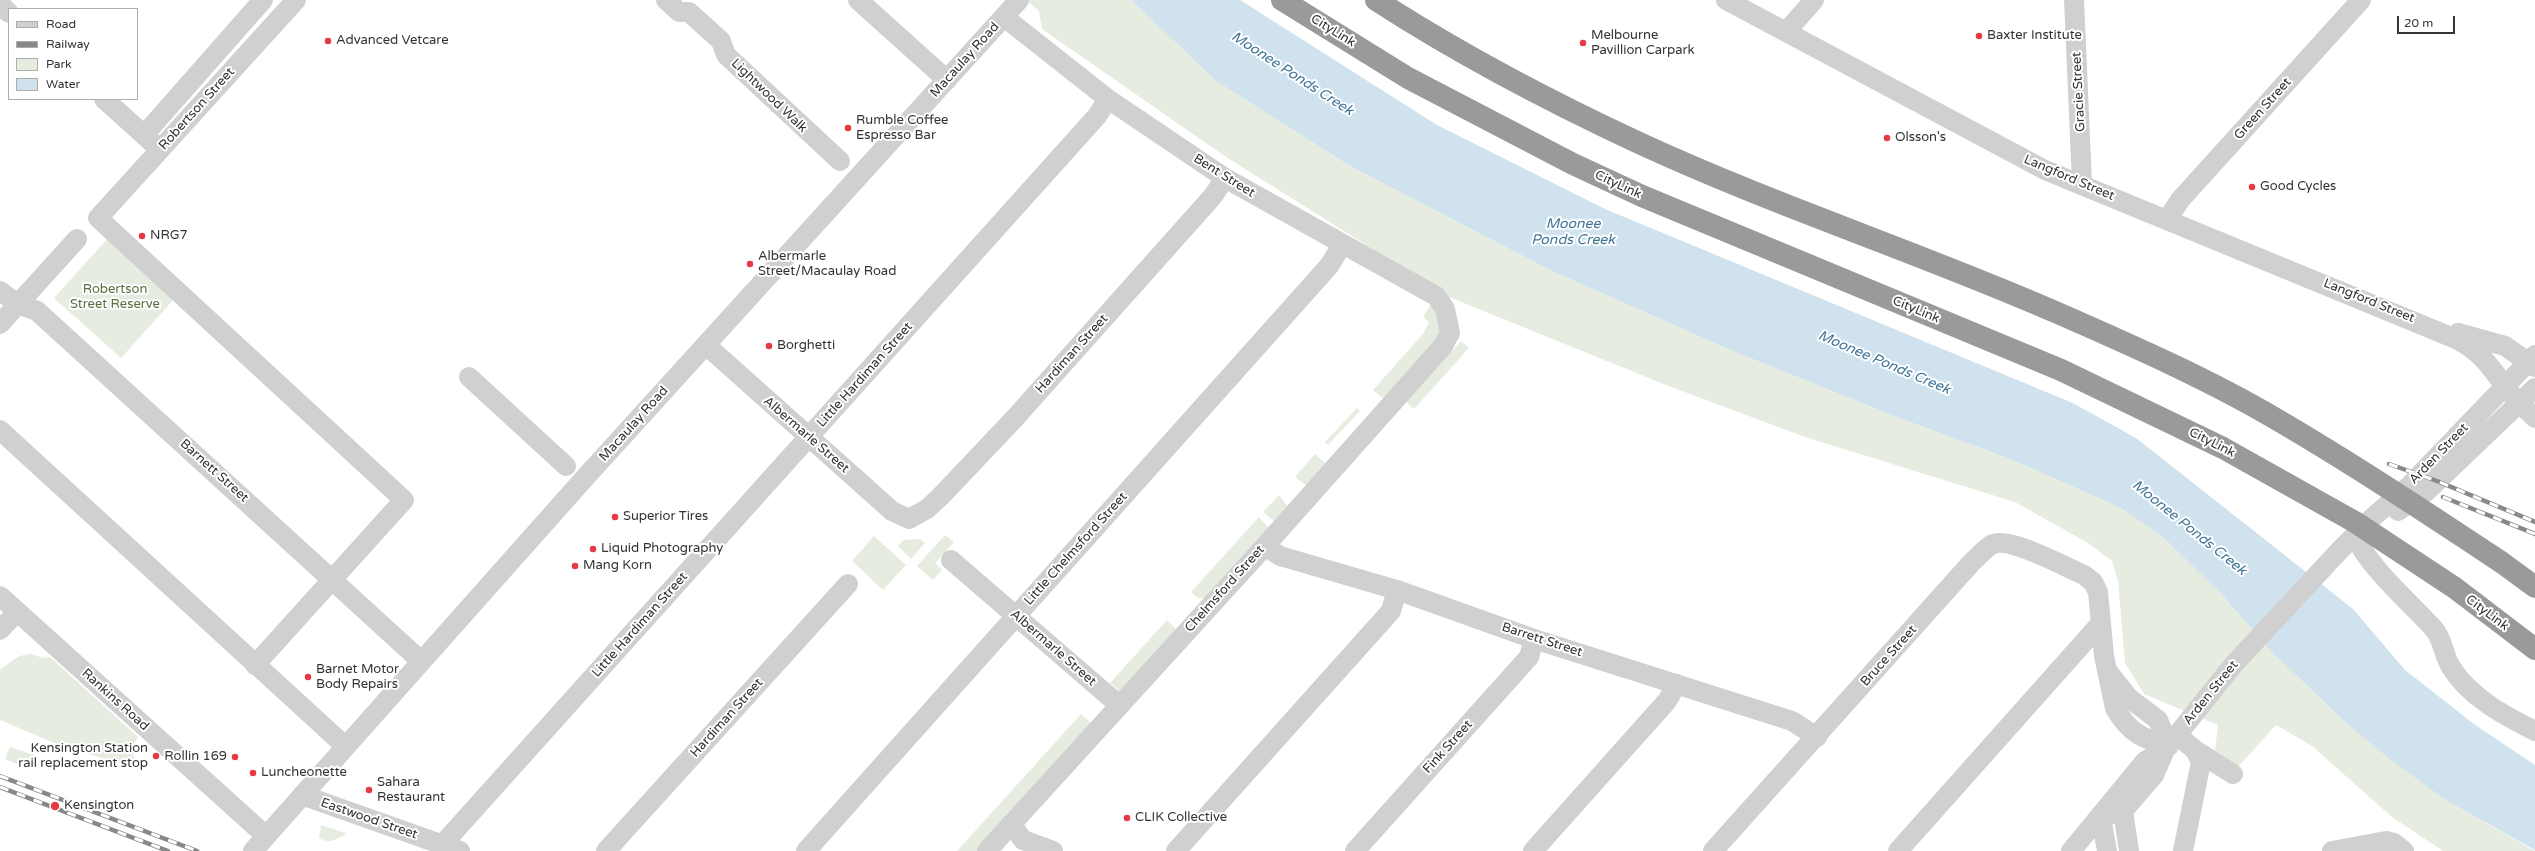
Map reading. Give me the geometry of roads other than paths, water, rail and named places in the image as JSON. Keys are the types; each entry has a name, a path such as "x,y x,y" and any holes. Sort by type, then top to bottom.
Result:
{"highway":[{"name":"CityLink","path":"1282,0 1408,78 1573,164 1642,196 2061,370 2223,448 2361,527 2455,588 2535,649"},
{"path":"1376,0 1540,94 1639,143 1757,193 2058,314 2169,364 2274,418 2345,461 2501,562 2535,587"}],"street":[{"name":"Robertson Street","path":"144,135 263,0"},
{"name":"Robertson Street","path":"296,0 98,218 404,500 332,578"},
{"name":"Lightwood Walk","path":"666,0 680,12 689,12 721,40 726,55 840,162"},
{"path":"858,0 947,80"},
{"name":"Macaulay Road","path":"253,851 421,661 1020,0"},
{"name":"Langford Street","path":"1726,0 2045,170 2082,183 2167,220 2427,325 2473,349 2489,362 2505,387 2535,418"},
{"path":"1786,32 1814,0"},
{"name":"Gracie Street","path":"2074,0 2082,183"},
{"name":"Green Street","path":"2167,220 2180,200 2361,0"},
{"path":"0,4 8,12"},
{"name":"Bent Street","path":"1004,17 1108,99 1224,178 1436,296 1446,308 1449,320"},
{"name":"Little Hardiman Street","path":"451,848 808,438 1091,122 1108,99"},
{"path":"105,100 160,149"},
{"name":"Hardiman Street","path":"909,519 927,509 940,497 1014,419 1213,196 1224,178"},
{"path":"0,324 9,306 77,239"},
{"name":"Little Chelmsford Street","path":"806,851 1329,266 1342,245"},
{"name":"Barnett Street","path":"0,291 9,306 37,310 332,578 421,661"},
{"name":"Chelmsford Street","path":"987,851 1265,546 1443,346 1450,333 1449,320"},
{"name":"Langford Street","path":"2427,325 2505,346 2533,361"},
{"name":"Albermarle Street","path":"706,345 808,438 892,511 909,519"},
{"name":"Arden Street","path":"2071,851 2112,810 2154,775 2170,744 2234,664 2348,544 2410,485 2435,457 2533,361"},
{"path":"469,377 566,466"},
{"name":"Arden Street","path":"2348,544 2427,491 2535,388"},
{"path":"0,430 345,746"},
{"name":"Bruce Street","path":"1713,851 1818,737 1972,562 1994,544 2003,542 2016,545 2084,575 2093,582 2098,592 2102,623"},
{"path":"2348,544 2373,566 2440,637 2451,667 2470,690 2511,719 2535,731"},
{"name":"Barrett Street","path":"1265,546 1280,556 1397,590 1534,639 1792,720 1818,737"},
{"name":"Albermarle Street","path":"951,560 1119,705"},
{"path":"255,665 332,578"},
{"name":"Hardiman Street","path":"606,851 848,584"},
{"path":"1176,851 1391,611 1397,590"},
{"name":"Rankins Road","path":"0,596 266,836"},
{"path":"0,630 17,612"},
{"path":"2102,623 2107,668 2123,692 2158,720 2170,744 2195,750 2212,759 2233,774"},
{"path":"1898,851 2102,623"},
{"name":"Fink Street","path":"1355,851 1529,657 1534,639"},
{"path":"1533,851 1667,701 1677,684"},
{"path":"2183,851 2201,765 2201,758 2195,750"},
{"name":"Eastwood Street","path":"302,795 451,848"},
{"path":"2107,851 2112,810"},
{"path":"2112,810 2129,851"},
{"path":"1011,824 1023,840 1053,851"},
{"path":"2332,851 2386,840 2394,843 2404,851"}],"water":[{"name":"Moonee Ponds Creek","path":"1131,0 1240,0 1401,95 1499,149 1691,239 2071,402 2136,438 2353,609 2405,670 2474,724 2535,765 2535,850 2447,801 2390,759 2345,722 2274,654 2222,595 2164,538 2121,508 2013,460 1902,419 1728,349 1552,271 1350,166 1216,81"}],"railway":[{"path":"2389,464 2437,481 2535,522"},
{"path":"2443,497 2535,534"},
{"path":"0,776 197,851"},
{"path":"0,787 168,851"}],"place":[{"name":"Baxter Institute","path":"1979,36"},
{"name":"Advanced Vetcare","path":"328,41"},
{"name":"Melbourne Pavillion Carpark","path":"1583,43"},
{"name":"Rumble Coffee Espresso Bar","path":"848,128"},
{"name":"Olsson's","path":"1887,138"},
{"name":"Good Cycles","path":"2252,187"},
{"name":"NRG7","path":"142,236"},
{"name":"Albermarle Street/Macaulay Road","path":"750,264"},
{"name":"Borghetti","path":"769,346"},
{"name":"Superior Tires","path":"615,517"},
{"name":"Liquid Photography","path":"593,549"},
{"name":"Mang Korn","path":"575,566"},
{"name":"Barnet Motor Body Repairs","path":"308,677"},
{"name":"Kensington Station rail replacement stop","path":"156,756"},
{"name":"Rollin 169","path":"235,757"},
{"name":"Luncheonette","path":"253,773"},
{"name":"Sahara Restaurant","path":"369,790"},
{"name":"Kensington","path":"55,806"},
{"name":"CLIK Collective","path":"1127,818"}],"park label":[{"name":"Robertson Street Reserve","path":"115,298"}]}
